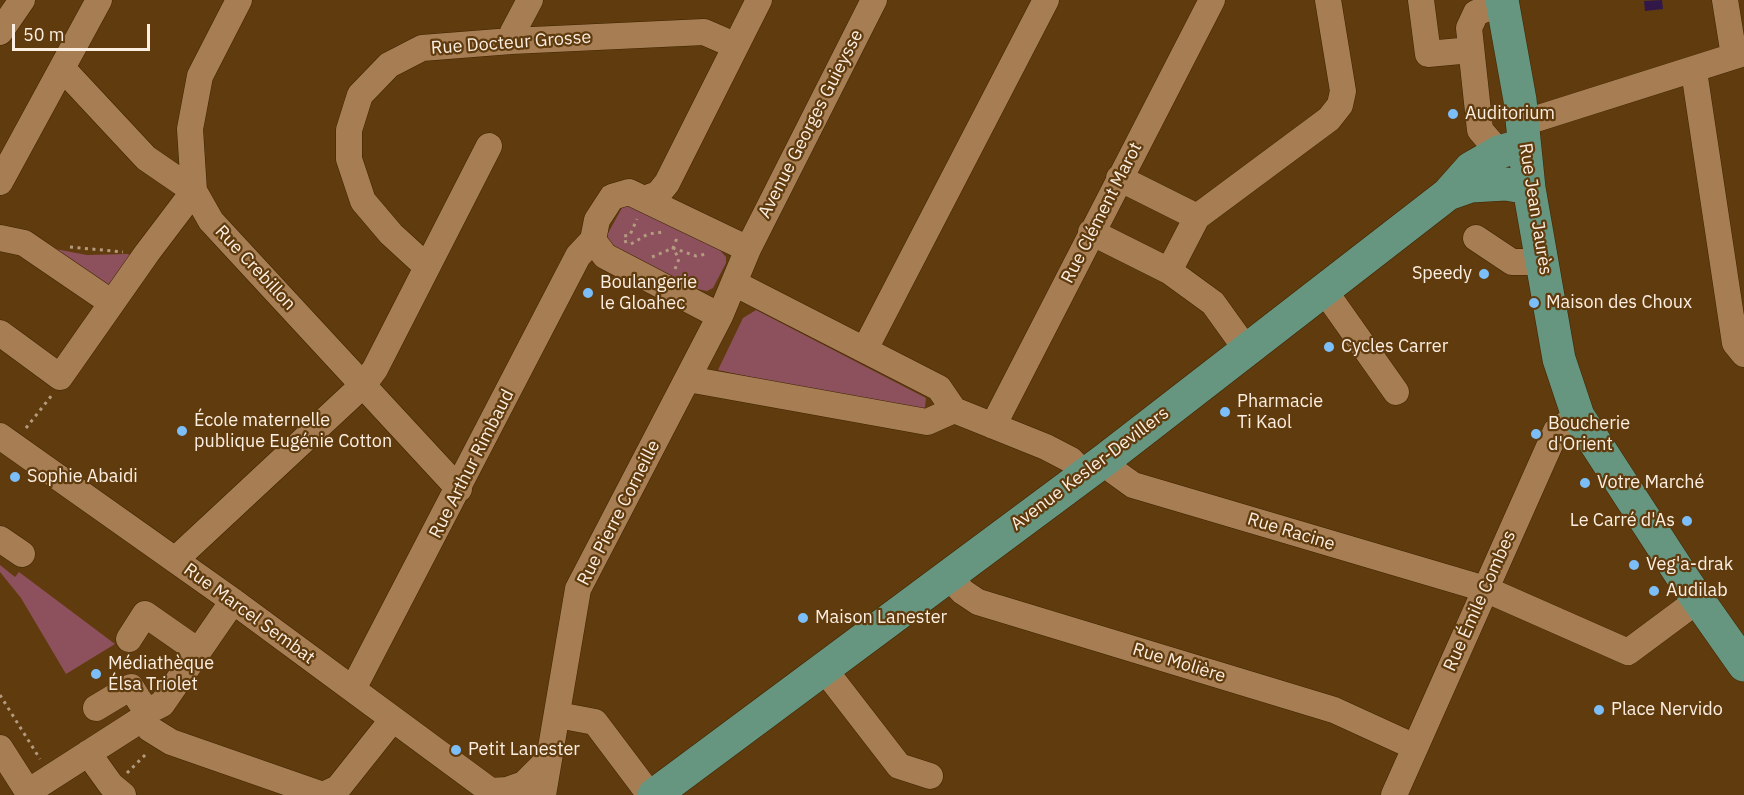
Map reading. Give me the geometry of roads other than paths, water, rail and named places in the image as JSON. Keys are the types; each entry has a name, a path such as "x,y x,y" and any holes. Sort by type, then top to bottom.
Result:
{"main road":[{"name":"Rue Jean Jaurès","path":"1502,1 1515,140 1530,188 1559,359 1578,416 1698,600 1744,665"},
{"name":"Avenue Kesler-Devillers","path":"652,795 1095,467 1448,194 1471,168 1515,140"},
{"path":"1448,194 1483,185 1506,184 1530,188"}],"street":[{"path":"0,32 22,0"},
{"path":"0,182 99,0"},
{"name":"Rue Crebillon","path":"239,0 200,76 190,129 194,191 211,221 459,489"},
{"path":"511,41 513,32 530,0"},
{"path":"644,199 658,194 667,183 734,45 759,0"},
{"name":"Avenue Georges Guieysse","path":"734,283 748,249 874,0"},
{"path":"865,349 1046,0"},
{"name":"Rue Clément Marot","path":"993,426 1212,0"},
{"path":"1169,271 1197,218 1329,119 1340,105 1343,91 1328,0"},
{"path":"1421,0 1428,54 1471,50"},
{"path":"1502,1 1476,13 1469,28 1471,50 1480,130 1515,140 1739,54 1725,0"},
{"name":"Rue Docteur Grosse","path":"427,267 391,234 363,201 349,159 349,130 360,95 389,65 422,48 511,41 704,32 734,45"},
{"path":"0,333 60,377 147,253 194,191 146,158 63,69"},
{"path":"1694,71 1736,343 1744,354"},
{"path":"175,560 364,384 375,369 489,146"},
{"path":"1119,178 1197,218"},
{"path":"720,316 605,256 593,240 597,219 612,197 629,192 748,249"},
{"path":"1091,232 1169,271 1213,303 1246,349"},
{"path":"0,238 24,243 112,303"},
{"path":"1476,238 1512,262 1542,262"},
{"name":"Rue Arthur Rimbaud","path":"353,689 459,489 578,256 593,240"},
{"path":"734,283 939,388 954,410 1046,447 1071,460 1095,467"},
{"name":"Rue Pierre Corneille","path":"543,795 578,589 688,379 734,283"},
{"path":"1324,290 1396,392"},
{"path":"688,379 927,422 954,410"},
{"name":"Rue Émile Combes","path":"1394,795 1556,431 1578,416"},
{"name":"Rue Marcel Sembat","path":"9,442 233,601 493,793"},
{"name":"Rue Racine","path":"1095,467 1115,472 1133,485 1485,589"},
{"path":"0,539 22,554"},
{"name":"Rue Molière","path":"947,575 963,592 978,602 1334,710 1415,747"},
{"path":"1485,589 1628,652 1698,600"},
{"path":"0,748 36,788 88,753 149,721 233,601"},
{"path":"129,639 145,614 198,651"},
{"path":"824,669 898,766 930,776"},
{"path":"96,708 131,687 149,721 322,795 338,788 393,718"},
{"path":"558,715 595,722 652,795"},
{"path":"88,753 117,790"},
{"path":"493,793 524,784 548,759"}],"place":[{"name":"Auditorium","path":"1453,114"},
{"name":"Speedy","path":"1484,274"},
{"name":"Boulangerie le Gloahec","path":"588,293"},
{"name":"Maison des Choux","path":"1534,303"},
{"name":"Cycles Carrer","path":"1329,347"},
{"name":"Pharmacie Ti Kaol","path":"1225,412"},
{"name":"École maternelle publique Eugénie Cotton","path":"182,431"},
{"name":"Boucherie d'Orient","path":"1536,434"},
{"name":"Sophie Abaidi","path":"15,477"},
{"name":"Votre Marché","path":"1585,483"},
{"name":"Le Carré d'As","path":"1687,521"},
{"name":"Veg'a-drak","path":"1634,565"},
{"name":"Audilab","path":"1654,591"},
{"name":"Maison Lanester","path":"803,618"},
{"name":"Médiathèque Élsa Triolet","path":"96,674"},
{"name":"Place Nervido","path":"1599,710"},
{"name":"Petit Lanester","path":"456,750"}]}
